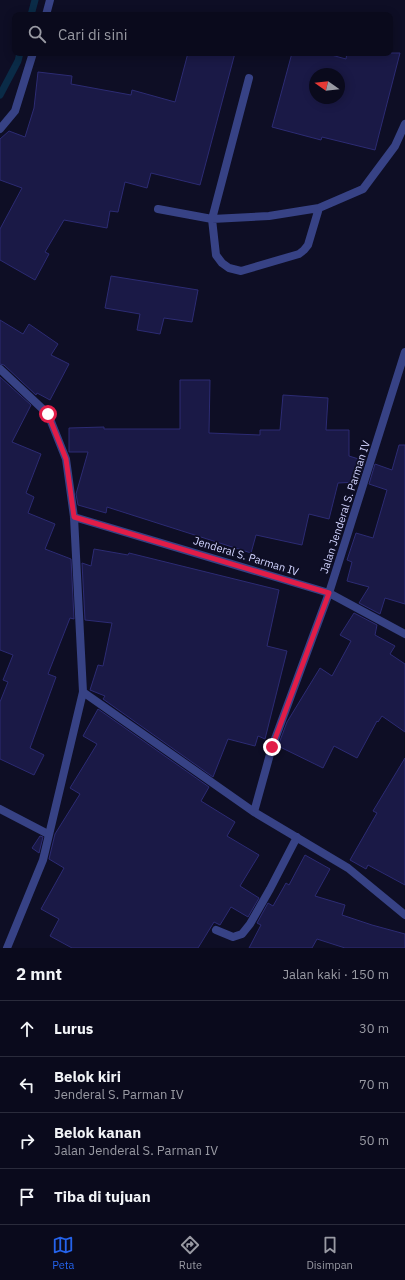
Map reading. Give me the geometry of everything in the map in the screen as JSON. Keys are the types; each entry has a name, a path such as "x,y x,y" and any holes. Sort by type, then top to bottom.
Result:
{"street":[{"path":"47,12 50,0"},
{"path":"0,129 15,111 33,56"},
{"path":"249,78 212,219 216,255 222,263 230,268 241,271 299,254 308,245 318,208"},
{"path":"158,209 212,219 269,216 318,208 362,189 395,146 405,124"},
{"name":"Jalan Jenderal S. Parman IV","path":"254,812 272,747 329,593 405,352"},
{"path":"0,369 48,414 66,459 74,517 83,692 43,860 7,948"},
{"name":"Jenderal S. Parman IV","path":"74,517 329,593 405,634"},
{"path":"83,692 254,812 348,868 405,915"},
{"path":"0,809 48,834"},
{"path":"216,930 233,937 242,934 250,924 297,838"}],"building":[{"path":"393,53 400,53 375,150 322,137 321,140 272,127 291,56 335,56 346,59 346,56 393,56"},
{"path":"187,56 234,56 200,185 151,173 147,188 125,182 118,212 110,211 107,228 64,220 45,252 49,254 35,280 0,260 0,229 22,188 0,180 0,139 9,131 25,137 34,108 38,72 72,76 71,84 131,95 132,90 175,102"},
{"path":"111,276 198,290 192,322 164,318 160,334 137,330 140,314 105,308"},
{"path":"0,320 23,334 29,324 58,344 51,355 69,364 50,400 37,393 36,395 4,365 0,364"},
{"path":"0,377 31,405 12,442 41,454 26,493 34,497 28,513 55,524 45,549 71,559 74,619 70,618 48,674 56,677 30,748 44,755 34,775 0,759 0,702 8,682 3,680 13,655 0,650"},
{"path":"180,380 210,380 209,433 260,435 260,430 280,430 283,395 328,398 326,430 349,430 349,456 365,461 358,482 338,483 329,519 309,514 302,545 256,535 251,553 107,507 106,513 78,505 76,494 88,452 69,452 69,428 104,427 104,429 180,429"},
{"path":"399,445 405,445 405,604 385,598 380,614 359,603 369,587 347,581 352,562 347,560 356,533 373,538 387,490 369,484 375,464 392,470"},
{"path":"94,549 128,555 129,553 279,590 267,646 287,651 265,739 258,736 255,746 228,739 213,777 103,699 105,696 90,690 98,665 103,666 112,623 85,620 82,563 91,566"},
{"path":"354,613 377,625 375,635 395,646 390,654 405,664 405,732 382,716 378,722 377,721 357,758 334,746 323,768 278,746 287,722 320,668 332,676 351,641 340,635"},
{"path":"98,709 209,787 201,801 235,822 227,836 259,855 240,886 259,898 248,917 231,907 220,925 214,922 198,948 72,948 50,936 59,919 41,909 64,868 49,859 55,834 80,794 70,788 97,744 83,736"},
{"path":"405,758 405,885 368,865 366,869 350,860 377,813 373,811"},
{"path":"40,836 43,837 39,853 32,848"},
{"path":"305,855 330,869 315,896 345,905 342,915 405,934 405,948 345,948 317,939 312,948 249,948 261,925 257,923 268,903 273,906 286,883 289,885"}],"waterway":[{"path":"32,12 35,0"},
{"path":"0,95 19,56"}],"route":[{"path":"48,414 66,459 74,517 329,593 272,747"}]}
